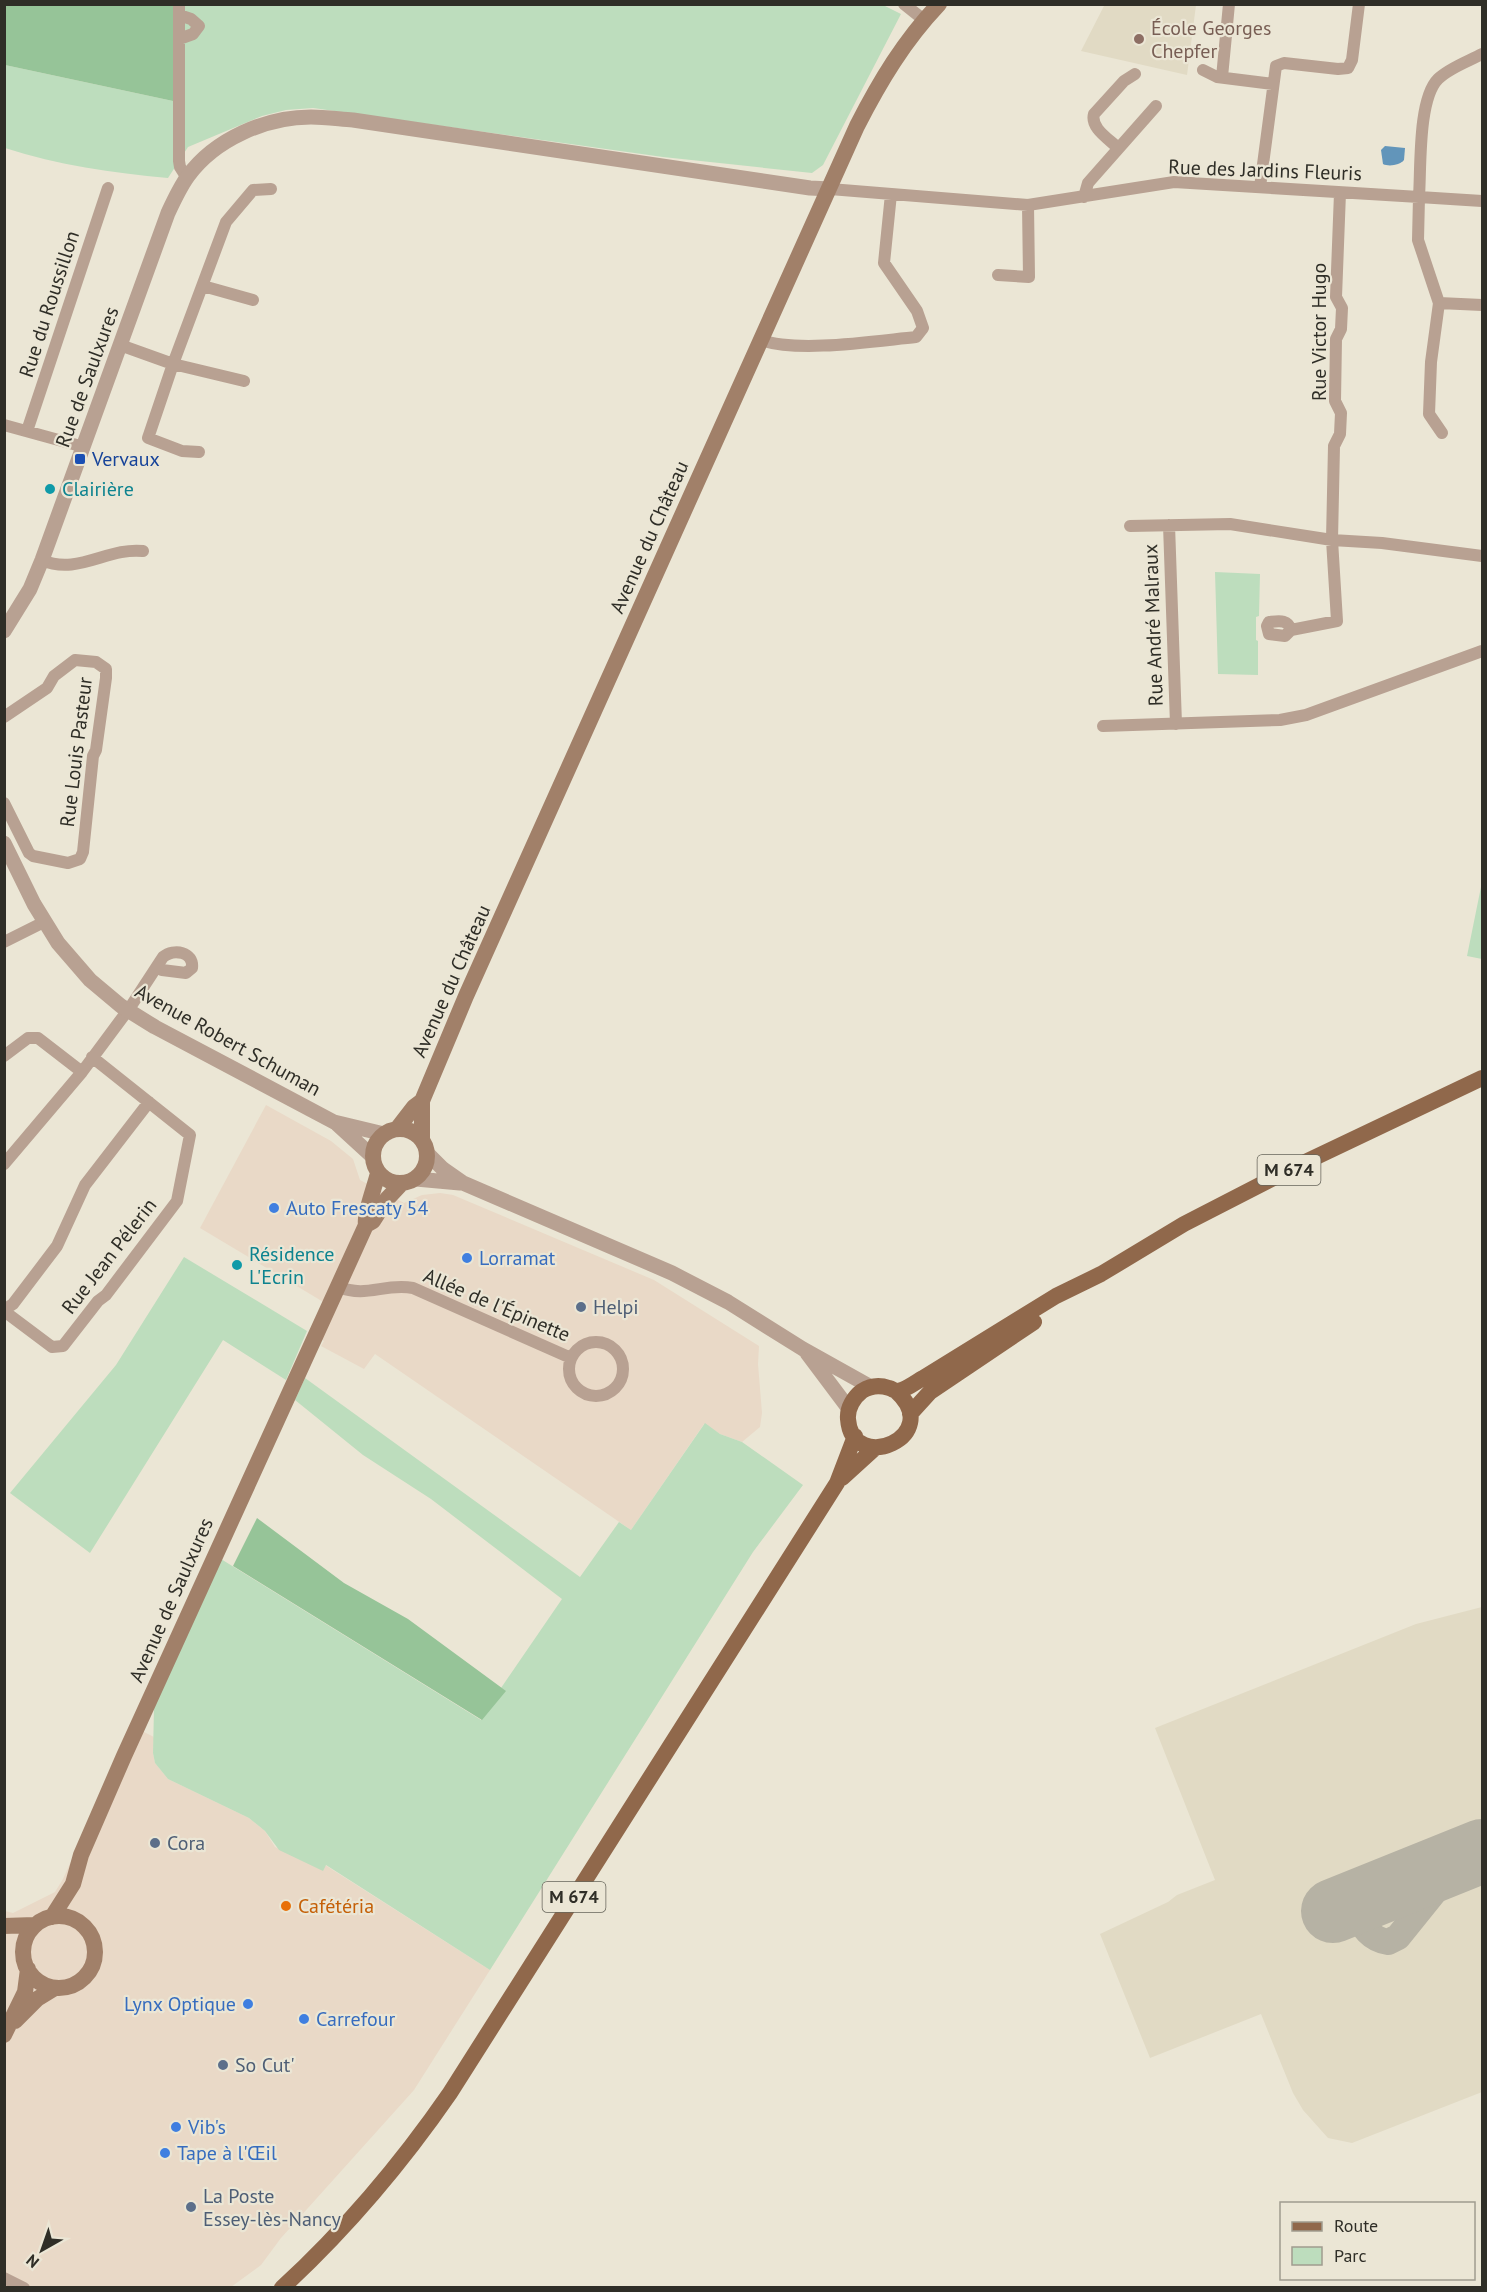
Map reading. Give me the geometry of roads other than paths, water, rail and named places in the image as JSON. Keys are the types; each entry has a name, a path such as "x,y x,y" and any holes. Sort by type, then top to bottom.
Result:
{"main road":[{"name":"Avenue du Château","path":"425,1147 422,1101 450,1032 715,441 874,93 900,51 939,4"},
{"name":"M 674","path":"896,1391 923,1378 1056,1296 1101,1274 1239,1194 1482,1078"},
{"name":"Avenue du Château","path":"391,1131 422,1101"},
{"path":"338,1287 366,1225 365,1218 374,1193 374,1148 391,1131 415,1133 425,1147 424,1170 387,1199 374,1221 366,1225"},
{"path":"375,1165 392,1183 408,1181"},
{"name":"M 674","path":"910,1413 930,1392 1061,1304 1101,1274"},
{"name":"Avenue de Saulxures","path":"73,1884 81,1855 124,1756 338,1287"},
{"path":"871,1387 888,1387 896,1391 903,1397 910,1413 905,1435 897,1443 887,1447 868,1446 855,1436 848,1419 849,1409 854,1399 871,1387"},
{"name":"M 674","path":"282,2288 330,2242 362,2207 402,2160 441,2108 837,1483 855,1436"},
{"name":"M 674","path":"837,1483 875,1448"},
{"path":"52,1917 73,1884"},
{"path":"73,1884 80,1923"},
{"path":"4,1929 35,1925 52,1917 66,1917 80,1923 90,1934 94,1943 94,1963 89,1972 74,1985 55,1988 37,1999 7,2031"},
{"path":"7,2031 25,1992 28,1969 24,1952 27,1938 35,1925"},
{"path":"4,1929 24,1952"},
{"path":"28,1969 44,1985 55,1988"}],"street":[{"path":"904,4 924,20"},
{"path":"1221,77 1229,4"},
{"path":"1260,187 1276,66 1281,63 1348,68 1352,60 1359,4"},
{"path":"179,10 199,26 193,34 179,39"},
{"path":"179,10 179,161 180,168 190,174"},
{"path":"1442,434 1429,414 1431,362 1439,303 1418,240 1425,103 1430,88 1440,77 1482,54"},
{"path":"1203,70 1210,75 1273,84"},
{"path":"1118,148 1094,124 1094,114 1124,81 1136,74"},
{"path":"1084,197 1088,183 1156,106"},
{"name":"Rue de Saulxures","path":"4,632 30,589 42,560 168,213 190,174 210,153 240,134 269,122 310,117 332,119 800,187 830,189"},
{"name":"Rue des Jardins Fleuris","path":"830,189 1028,205 1174,183 1482,201"},
{"name":"Rue du Roussillon","path":"27,431 108,188"},
{"path":"199,452 182,451 148,438 226,222 253,190 270,189"},
{"name":"Rue Victor Hugo","path":"1291,630 1337,621 1332,540 1334,446 1340,434 1341,413 1335,401 1336,339 1341,329 1342,308 1336,297 1340,193"},
{"path":"761,340 779,346 856,343 916,337 923,328 917,311 884,263 891,194"},
{"path":"998,275 1029,277 1028,205"},
{"path":"203,286 253,300"},
{"path":"1439,303 1482,305"},
{"path":"120,345 173,364 244,381"},
{"path":"4,425 84,447"},
{"name":"Rue André Malraux","path":"1169,525 1176,724"},
{"path":"1130,526 1230,525 1332,540 1382,543 1482,556"},
{"path":"42,560 61,566 122,552 143,551"},
{"path":"1103,726 1280,720 1306,715 1482,651"},
{"name":"Rue Louis Pasteur","path":"4,717 46,688 54,676 75,660 96,662 105,669 106,678 96,750 93,756 83,852 80,859 68,863 33,856 29,853 5,807"},
{"name":"Avenue Robert Schuman","path":"4,843 44,922 78,967 105,993 128,1011 334,1122 375,1165"},
{"path":"4,942 44,922"},
{"path":"4,1164 82,1072 128,1011 158,966"},
{"path":"4,1056 28,1038 38,1038 82,1072"},
{"name":"Rue Jean Pélerin","path":"4,1310 52,1347 63,1346 98,1301 106,1295 177,1202 190,1135 92,1057"},
{"path":"4,1310 13,1305 51,1255 85,1185 149,1102"},
{"name":"Avenue Robert Schuman","path":"334,1122 391,1131"},
{"path":"425,1147 443,1169 464,1184 672,1273 728,1302 803,1349 871,1387"},
{"path":"408,1181 464,1184"},
{"name":"Allée de l'Épinette","path":"338,1287 360,1293 400,1286 413,1288 571,1358"},
{"name":"Allée de l'Épinette","path":"587,1343 609,1344 620,1354 623,1361 624,1369 620,1383 602,1396 587,1395 580,1391 571,1379 569,1365 571,1358 580,1346 587,1343"},
{"path":"803,1349 849,1409"},
{"path":"4,2278 24,2288"}],"water":[{"path":"1385,146 1405,148 1404,160 1394,165 1383,164 1381,150"}],"place":[{"name":"École Georges Chepfer","path":"1139,39"},
{"name":"Vervaux","path":"80,459"},
{"name":"Clairière","path":"50,489"},
{"name":"Auto Frescaty 54","path":"274,1208"},
{"name":"Lorramat","path":"467,1258"},
{"name":"Résidence L'Ecrin","path":"237,1265"},
{"name":"Helpi","path":"581,1307"},
{"name":"Cora","path":"155,1843"},
{"name":"Cafétéria","path":"286,1906"},
{"name":"Lynx Optique","path":"248,2004"},
{"name":"Carrefour","path":"304,2019"},
{"name":"So Cut'","path":"223,2065"},
{"name":"Vib's","path":"176,2127"},
{"name":"Tape à l'Œil","path":"165,2153"},
{"name":"La Poste Essey-lès-Nancy","path":"191,2207"}]}
